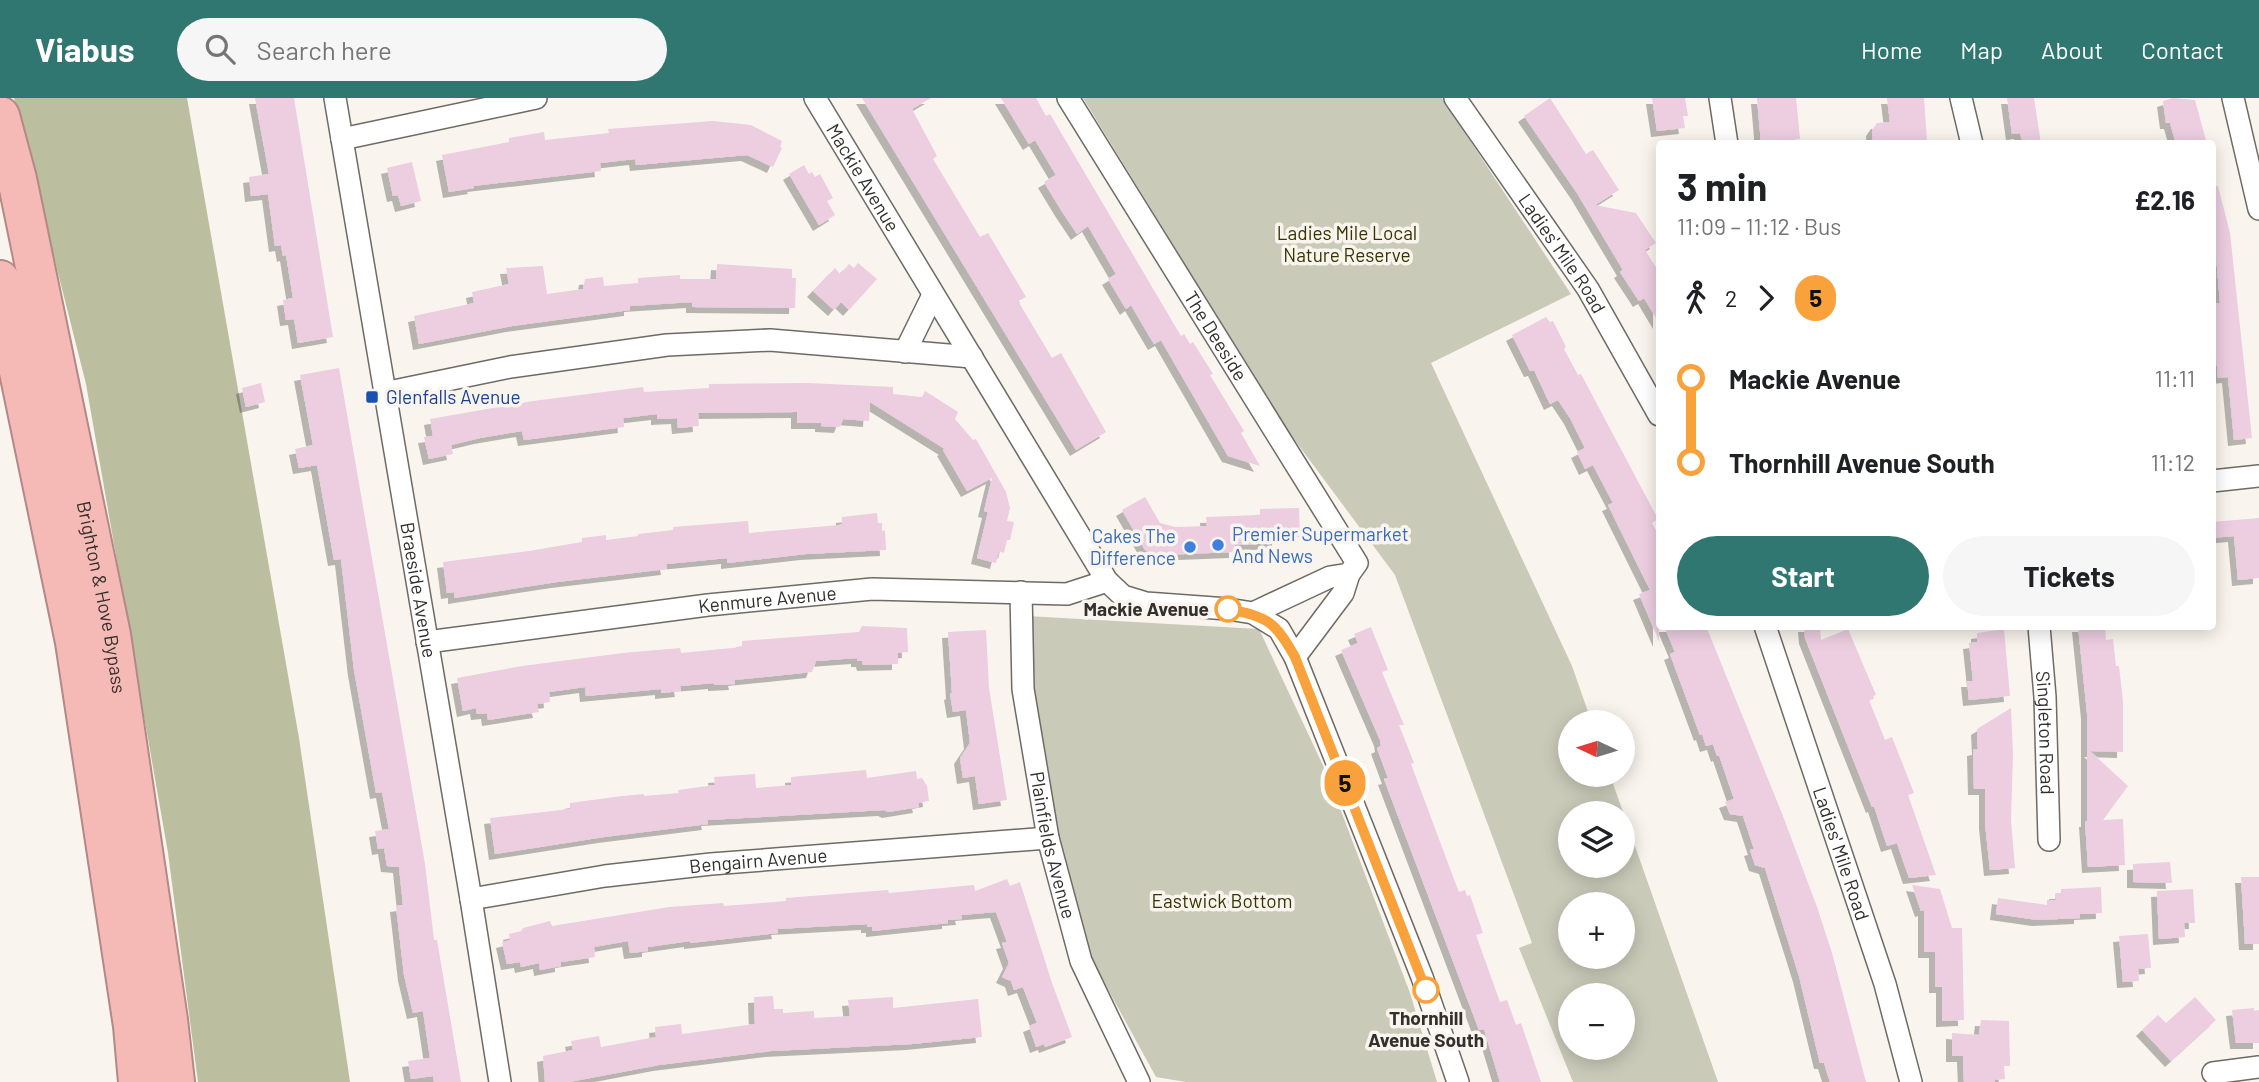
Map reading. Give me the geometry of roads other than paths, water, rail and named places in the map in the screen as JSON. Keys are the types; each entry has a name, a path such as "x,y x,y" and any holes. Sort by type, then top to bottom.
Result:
{"highway":[{"name":"Brighton & Hove Bypass","path":"0,116 17,179 111,635 168,1020 174,1082"},
{"name":"Brighton & Hove Bypass","path":"0,279 75,642 133,1026 138,1082"}],"street":[{"name":"Braeside Avenue","path":"335,98 500,1082"},
{"path":"342,139 536,98"},
{"name":"Mackie Avenue","path":"815,98 1107,581 1123,596 1146,603 1253,613 1279,629 1295,657 1422,977 1458,1082"},
{"name":"The Deeside","path":"1068,98 1356,564 1349,574"},
{"name":"Ladies' Mile Road","path":"1455,98 1588,289 1656,410"},
{"path":"1720,98 1726,140"},
{"path":"1961,98 1971,140"},
{"path":"2233,98 2259,209"},
{"path":"905,352 933,295"},
{"path":"384,393 510,367 667,345 771,340 972,357"},
{"path":"2216,481 2259,476"},
{"path":"1253,613 1330,577 1349,574 1343,593 1295,657"},
{"name":"Kenmure Avenue","path":"427,642 708,605 872,589 1067,594 1107,581"},
{"name":"Plainfields Avenue","path":"1021,592 1023,689 1048,838 1081,961 1139,1082"},
{"name":"Ladies' Mile Road","path":"1766,630 1885,984 1911,1082"},
{"name":"Singleton Road","path":"2039,630 2045,697 2049,840"},
{"name":"Bengairn Avenue","path":"471,900 605,876 711,864 1048,838"},
{"path":"2213,1073 2259,1067"}],"place":[{"name":"Glenfalls Avenue","path":"372,397"},
{"name":"Premier Supermarket And News","path":"1218,545"},
{"name":"Cakes The Difference","path":"1190,547"},
{"name":"Mackie Avenue","path":"1228,609"},
{"name":"Thornhill Avenue South","path":"1426,990"}],"park label":[{"name":"Ladies Mile Local Nature Reserve","path":"1347,244"},
{"name":"Eastwick Bottom","path":"1222,901"}]}
